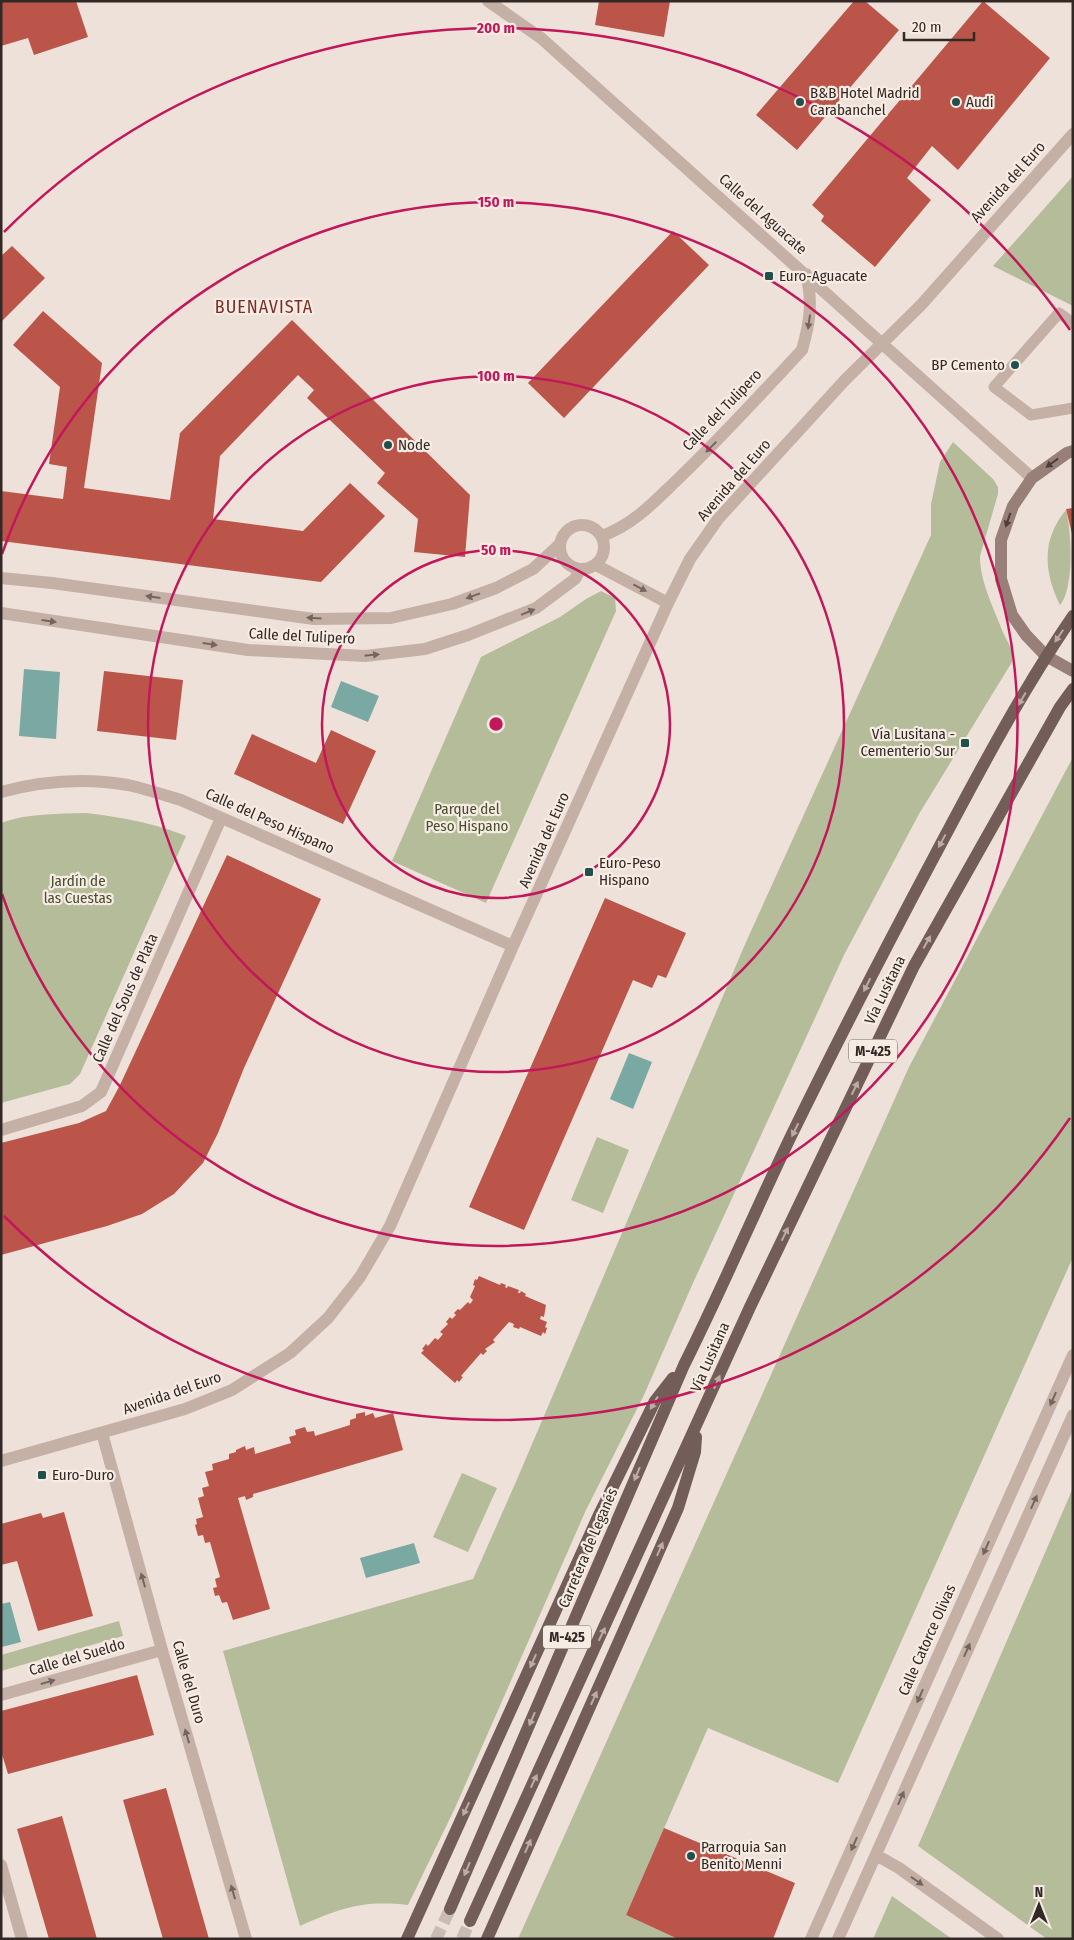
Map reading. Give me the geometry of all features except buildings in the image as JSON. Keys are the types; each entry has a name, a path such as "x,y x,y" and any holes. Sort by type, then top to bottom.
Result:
{"main road":[{"name":"M-425","path":"1046,656 1073,616"},
{"name":"Vía Lusitana","path":"684,1365 719,1294 792,1135 884,952 956,815 1046,656"},
{"name":"Vía Lusitana","path":"697,1426 750,1307 914,966 1060,707 1073,689"},
{"name":"Carretera de Leganés","path":"450,1909 684,1365"},
{"path":"407,1939 598,1516 655,1400 684,1365"},
{"name":"M-425","path":"470,1921 697,1426"},
{"path":"487,1939 678,1508 695,1452 697,1426"}],"street":[{"name":"Calle del Aguacate","path":"488,1 541,38 844,310 883,342 1032,478"},
{"name":"Avenida del Euro","path":"1,1461 184,1409 232,1390 290,1353 328,1318 360,1277 390,1226 513,946 668,603 690,559 718,519 846,380 921,305 1073,134"},
{"name":"Calle del Tulipero","path":"602,536 616,531 637,518 711,447 802,350 808,330 810,314 811,293 806,274"},
{"path":"1073,451 1067,453 1032,478 1013,506 1001,540 1001,579 1012,614 1026,635 1046,656 1073,671"},
{"path":"584,524 593,527 602,536 605,549 602,558 596,565 589,569 580,570 564,562 560,554 559,545 562,536 568,530 576,525 584,524"},
{"name":"Calle del Tulipero","path":"1,578 52,583 314,619 391,618 452,604 496,588 533,569 559,545"},
{"path":"596,565 668,603"},
{"name":"Calle del Tulipero","path":"1,613 248,650 365,656 425,649 468,635 536,608 575,579 580,570"},
{"name":"Calle del Peso Hispano","path":"1,792 26,785 66,782 128,785 181,800 513,946"},
{"name":"Calle del Sous de Plata","path":"1,1130 82,1106 101,1092 221,818"},
{"name":"Calle Catorce Olivas","path":"811,1939 1073,1355"},
{"path":"838,1939 1073,1415"},
{"name":"Calle del Duro","path":"102,1433 162,1650 246,1939"},
{"name":"Calle del Sueldo","path":"1,1696 162,1650"},
{"path":"876,1855 899,1868 998,1939"},
{"path":"1,1865 4,1886 22,1939"}],"lane":[{"path":"1073,323 1059,313 994,387 1031,415 1073,408"}],"green space":[{"path":"1073,176 1073,306 993,266"},
{"path":"953,442 993,479 998,487 998,494 980,556 982,575 1011,649 1012,662 919,814 844,955 693,1283 644,1395 586,1510 455,1808 408,1905 378,1904 352,1907 328,1914 300,1926 223,1651 473,1579 746,942 931,535 931,504 940,462"},
{"path":"1066,510 1070,532 1070,574 1065,598 1060,605 1048,568 1048,556 1052,533"},
{"name":"Parque del Peso Hispano","path":"601,591 615,598 616,611 486,903 392,861 481,657 560,617"},
{"path":"1073,757 1073,1257 838,1783 708,1728 626,1915 678,1939 518,1939 909,1067"},
{"name":"Jardín de las Cuestas","path":"87,813 137,821 186,836 80,1074 70,1084 1,1103 1,823 32,816"},
{"path":"597,1137 629,1150 603,1213 571,1200"},
{"path":"462,1473 497,1488 468,1552 433,1537"},
{"path":"1073,1488 1073,1939 1047,1939 918,1846"},
{"path":"119,1621 123,1636 1,1671 1,1655"},
{"path":"892,1896 952,1939 873,1939"}],"water":[{"path":"24,669 60,672 56,739 19,736"},
{"path":"341,681 379,696 368,722 331,707"},
{"path":"629,1053 652,1062 633,1109 610,1099"},
{"path":"414,1543 420,1563 366,1578 360,1558"},
{"path":"10,1602 21,1642 2,1647 1,1604"}],"tunnel":[{"path":"436,1939 450,1909"},
{"path":"462,1939 470,1921"}],"place":[{"name":"B&B Hotel Madrid Carabanchel","path":"800,102"},
{"name":"Audi","path":"956,102"},
{"name":"Euro-Aguacate","path":"769,276"},
{"name":"BP Cemento","path":"1015,365"},
{"name":"Node","path":"388,445"},
{"name":"Vía Lusitana - Cementerio Sur","path":"965,743"},
{"name":"Euro-Peso Hispano","path":"589,872"},
{"name":"Euro-Duro","path":"42,1475"},
{"name":"Parroquia San Benito Menni","path":"691,1856"}],"district":[{"name":"BUENAVISTA","path":"264,307"}]}
